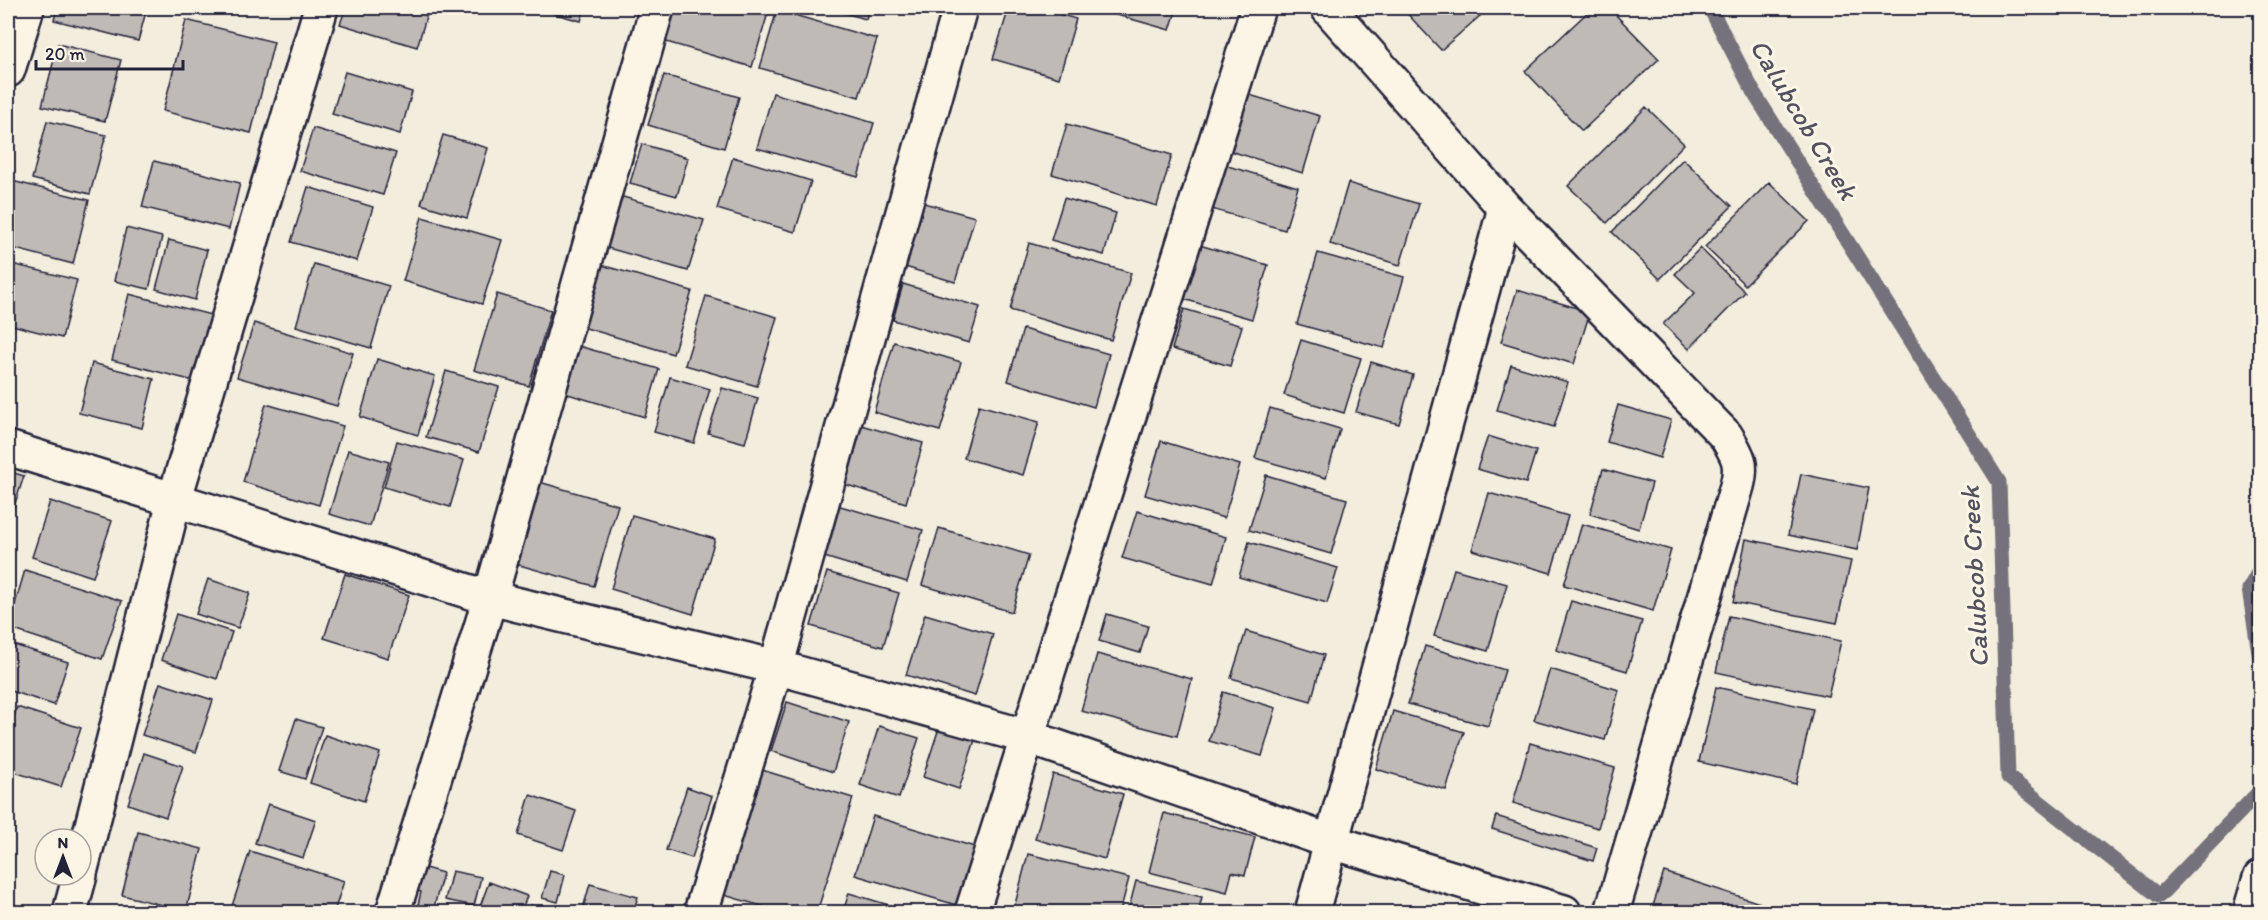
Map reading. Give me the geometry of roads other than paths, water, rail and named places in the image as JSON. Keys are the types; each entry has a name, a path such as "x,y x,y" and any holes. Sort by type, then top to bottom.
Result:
{"street":[{"path":"8,70 27,8"},
{"path":"92,827 174,501 321,8"},
{"path":"393,912 490,598 657,8"},
{"path":"701,912 776,667 960,8"},
{"path":"972,912 1258,8"},
{"path":"1328,8 1505,208 1726,436 1737,454 1741,469 1612,912"},
{"path":"1312,912 1505,208"},
{"path":"8,448 490,598 776,667 1028,737 1332,842 1564,912"},
{"path":"2250,912 2260,878"},
{"path":"70,912 77,887"}],"waterway":[{"name":"Calubcob Creek","path":"1710,8 1754,93 1999,482 2008,777 2159,896 2260,791"},
{"name":"Calubcob Creek","path":"2260,569 2249,589 2260,659"}]}
